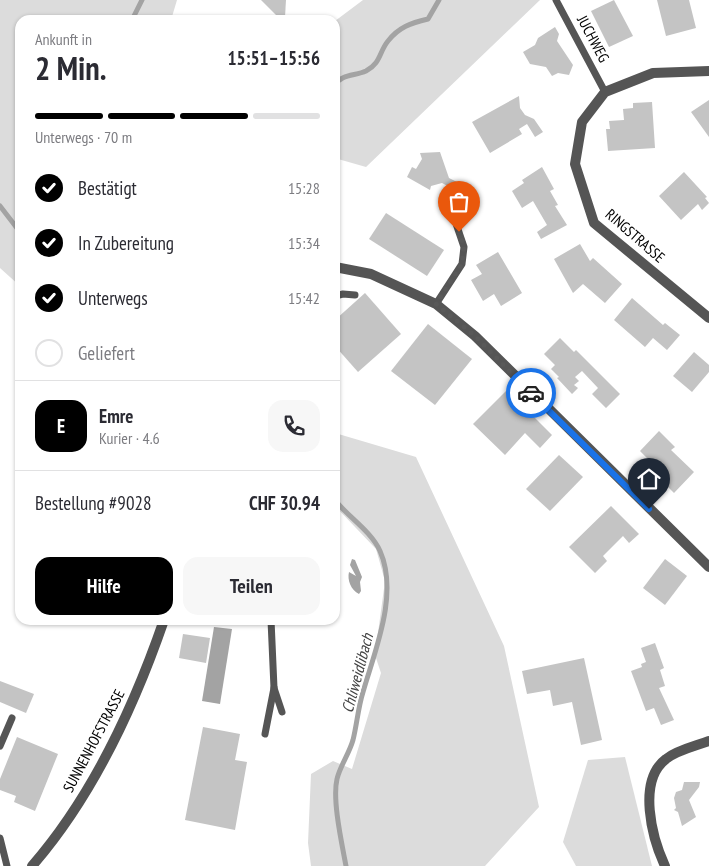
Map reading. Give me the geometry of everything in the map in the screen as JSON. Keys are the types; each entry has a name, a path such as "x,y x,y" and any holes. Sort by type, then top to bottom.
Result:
{"street":[{"path":"605,92 653,73 709,71"},
{"name":"RINGSTRASSE","path":"605,92 582,122 575,164 594,222 709,318"},
{"path":"340,268 370,274 436,304 475,336 709,568"},
{"name":"SUNNENHOFSTRASSE","path":"32,866 49,846 100,766 146,674 162,625"},
{"path":"665,866 659,853 648,799 652,777 666,759 709,741"}],"lane":[{"name":"JUCHWEG","path":"556,0 605,92"},
{"path":"436,304 462,264 464,247 448,200"},
{"path":"340,295 355,295"},
{"path":"265,734 274,688 272,625"},
{"path":"274,688 282,712"},
{"path":"0,746 12,718"},
{"path":"0,838 7,866"}],"shaded area":[{"path":"0,0 177,0 172,15 15,15 15,282 0,268"},
{"path":"363,0 540,0 366,167 340,160 340,17"},
{"path":"340,434 416,457 504,646 539,807 485,866 311,866 308,843 311,774 333,761 352,769 381,673 375,655 385,581 376,549 340,511"},
{"path":"352,559 355,560 362,577 359,594 354,590 349,581 349,572 356,576 350,565"},
{"path":"214,627 232,629 220,704 202,701"},
{"path":"625,757 652,866 576,866 563,842 588,760"}],"building":[{"path":"261,0 286,0 285,15 276,15"},
{"path":"614,0 633,36 609,47 591,11"},
{"path":"657,0 689,0 696,28 666,36"},
{"path":"555,27 559,34 557,41 573,65 569,75 558,73 552,76 546,67 530,64 523,52 535,45 538,38"},
{"path":"519,96 520,108 525,115 534,119 543,132 535,137 527,124 519,129 522,134 490,153 472,122"},
{"path":"709,100 709,137 691,112"},
{"path":"652,102 655,148 608,151 606,129 610,129 609,121 624,120 623,109 633,108 633,103"},
{"path":"440,152 449,178 459,183 455,190 442,183 431,186 430,190 407,177 412,167 416,169 422,159 420,153"},
{"path":"542,167 554,189 550,191 558,205 555,206 567,225 541,239 537,232 547,225 533,201 522,208 512,191 524,183 522,180"},
{"path":"684,172 707,197 705,198 709,203 702,210 698,204 681,220 659,196"},
{"path":"386,213 444,250 427,276 369,239"},
{"path":"580,244 590,261 593,258 622,284 605,303 583,284 573,293 554,259"},
{"path":"498,252 522,293 501,306 494,294 483,301 471,280 482,274 476,265"},
{"path":"365,293 401,334 358,372 340,352 340,316"},
{"path":"632,298 663,325 665,323 680,335 667,350 653,338 645,347 614,320"},
{"path":"428,324 472,359 435,405 391,371"},
{"path":"560,338 574,352 576,350 620,394 606,408 592,394 598,388 582,371 575,377 579,381 574,385 578,388 572,394 551,369 555,365 544,354"},
{"path":"694,352 709,365 709,372 692,392 673,376"},
{"path":"507,390 552,435 540,448 525,433 505,455 473,424"},
{"path":"659,431 675,447 671,450 694,472 674,493 651,470 655,466 640,451"},
{"path":"559,455 583,477 550,511 526,489"},
{"path":"611,506 639,534 629,543 623,536 603,556 607,561 595,573 569,547"},
{"path":"665,559 687,576 665,605 643,588"},
{"path":"183,634 210,638 206,663 179,658"},
{"path":"655,643 664,668 660,670 665,686 659,688 674,720 661,725 654,708 646,711 631,671 642,667 641,664 646,662 641,648"},
{"path":"584,658 602,740 581,745 572,702 553,706 550,690 527,694 522,671"},
{"path":"0,681 34,694 26,713 0,702"},
{"path":"203,727 240,734 235,760 247,762 235,830 185,820"},
{"path":"17,737 58,754 35,811 14,802 16,796 0,790 0,779"},
{"path":"684,782 700,782 699,787 689,800 696,817 682,826 678,812 674,810 676,808 674,798 676,792 682,790"}],"waterway":[{"path":"134,15 142,0"},
{"path":"340,80 362,73 371,68 392,36 406,26 428,19 439,0"},
{"path":"0,206 15,226"},
{"name":"Chliweidlibach","path":"340,505 376,544 385,568 387,585 386,603 379,640 361,698 353,740 337,779 337,810 346,866"}],"way so far":[{"path":"459,232 464,247 462,264 436,304 475,336 531,393"}],"route":[{"path":"531,393 649,509"}]}
